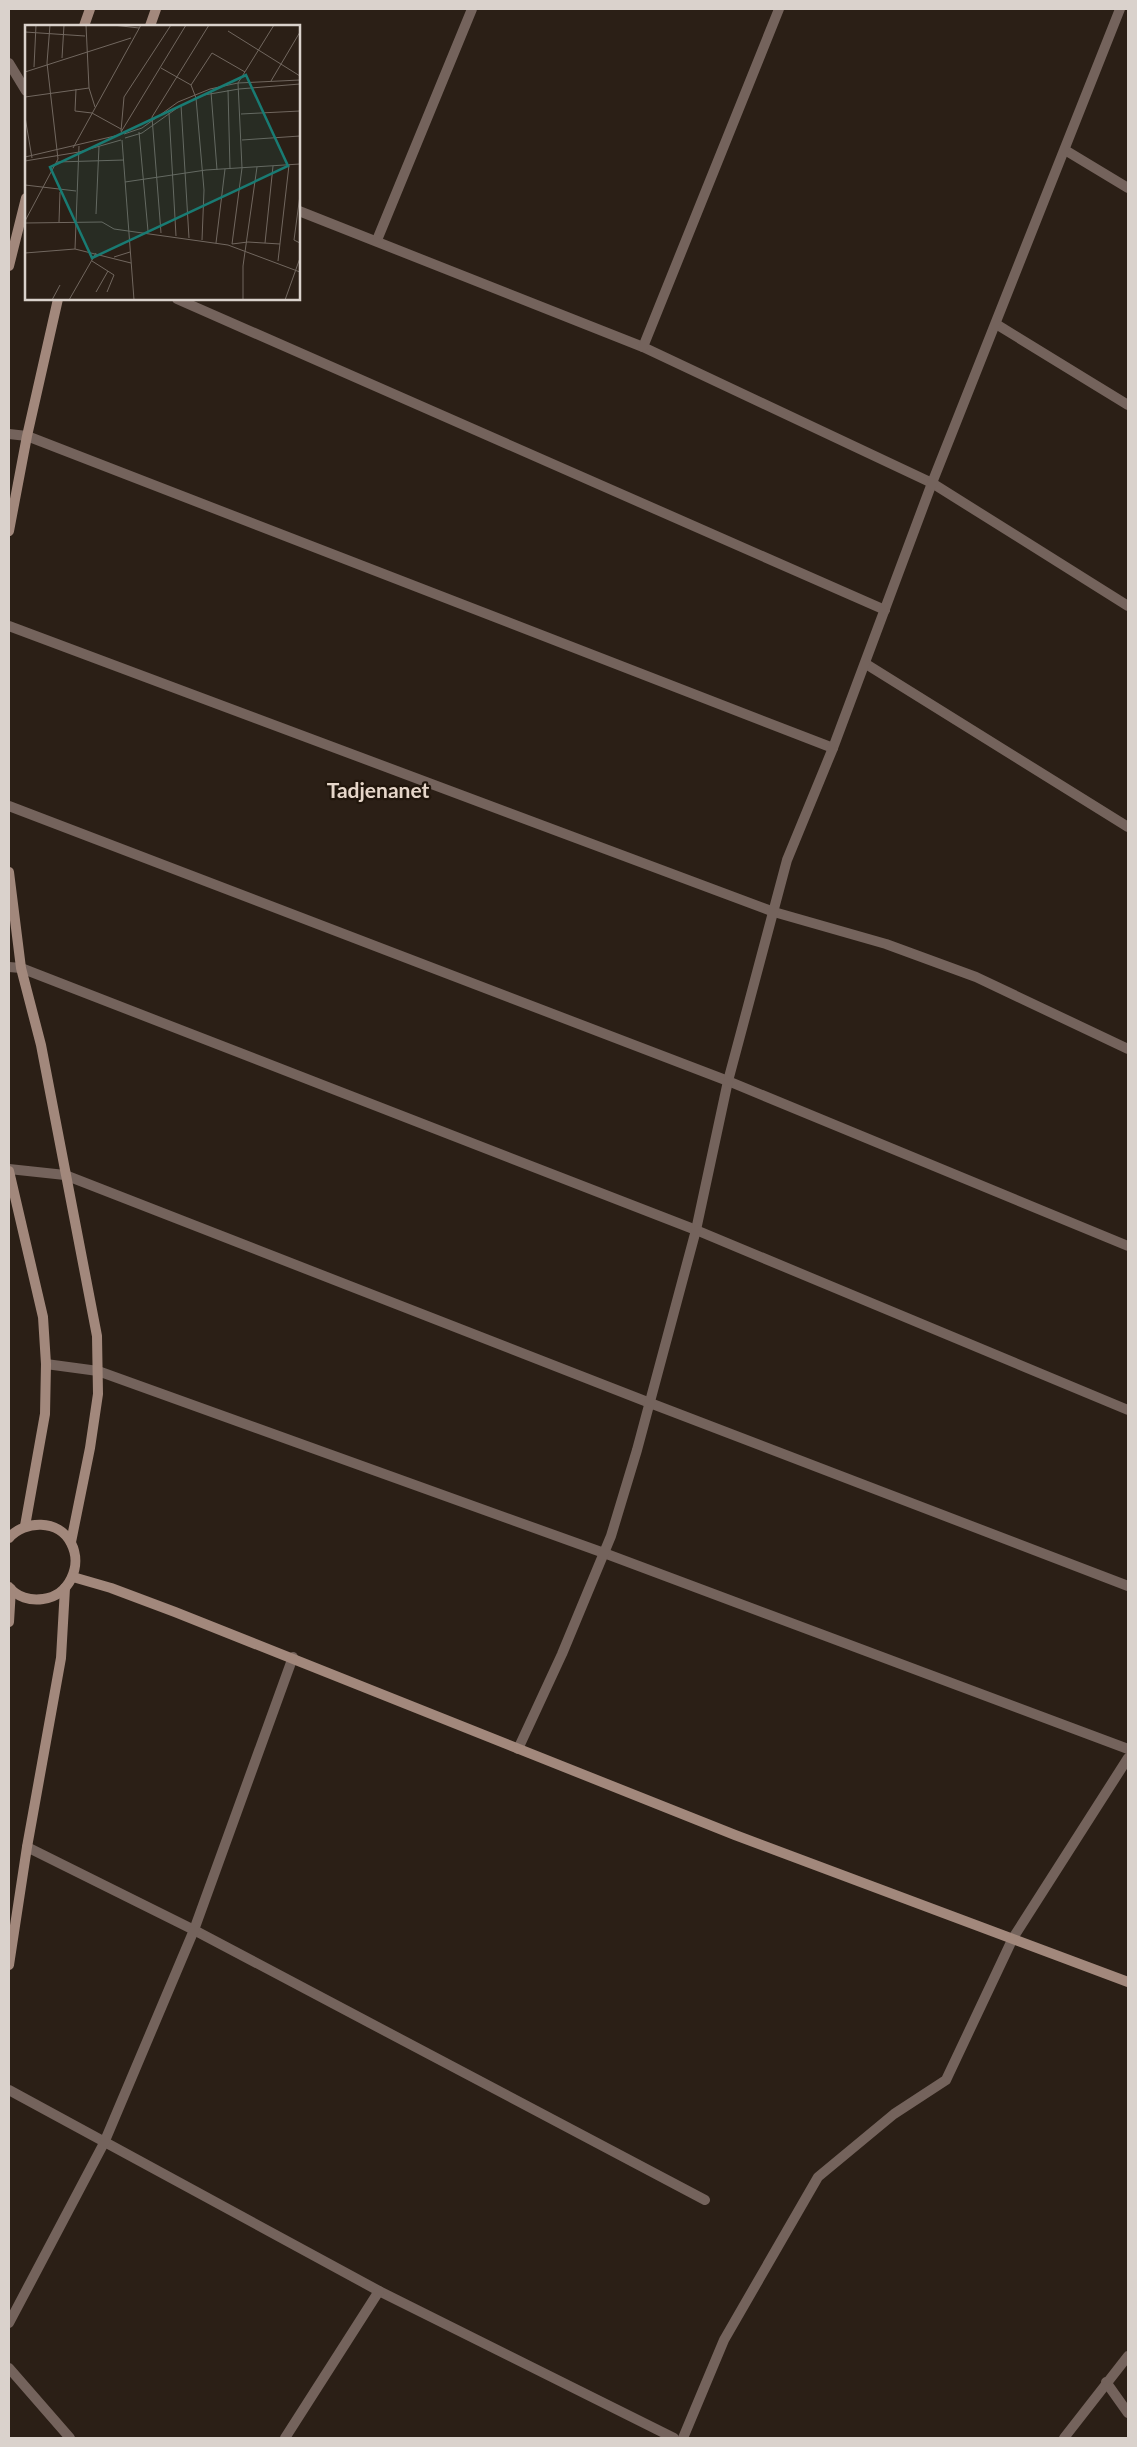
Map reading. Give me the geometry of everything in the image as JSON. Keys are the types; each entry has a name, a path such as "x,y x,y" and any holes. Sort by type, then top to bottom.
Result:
{"main road":[{"path":"84,25 90,9"},
{"path":"150,25 156,9"},
{"path":"9,266 25,202"},
{"path":"9,531 26,436 58,300"},
{"path":"9,872 21,968 41,1045 97,1336 98,1371 98,1394 90,1448 71,1542 75,1565 72,1578 56,1596 32,1600 20,1596 10,1588"},
{"path":"9,1170 43,1317 46,1364 45,1414 25,1526"},
{"path":"9,1538 14,1532 25,1526 37,1524 49,1526 61,1532 71,1542"},
{"path":"72,1578 111,1588 293,1657 735,1835 1128,1982"},
{"path":"9,1622 10,1588"},
{"path":"9,1966 27,1847 61,1658 65,1588"}],"street":[{"path":"377,240 472,9"},
{"path":"643,346 779,9"},
{"path":"518,1749 562,1654 604,1553 650,1403 696,1230 728,1081 787,860 866,664 932,484 1120,9"},
{"path":"9,64 25,89"},
{"path":"1065,150 1128,188"},
{"path":"300,210 643,346 932,484 1128,606"},
{"path":"179,300 885,610"},
{"path":"996,324 1128,405"},
{"path":"9,434 26,436 833,748"},
{"path":"9,626 774,912 886,944 976,977 1128,1049"},
{"path":"866,664 1128,827"},
{"path":"9,806 728,1081 1128,1246"},
{"path":"9,967 21,968 696,1230 1128,1410"},
{"path":"9,1170 65,1175 650,1403 1128,1586"},
{"path":"46,1364 98,1371 604,1553 1128,1749"},
{"path":"9,2322 104,2143 194,1930 293,1657"},
{"path":"682,2438 724,2340 818,2177 894,2114 946,2080 1013,1938 1128,1758"},
{"path":"27,1847 194,1930 705,2200"},
{"path":"9,2090 379,2291 674,2438"},
{"path":"285,2438 379,2291"},
{"path":"1064,2438 1128,2356"},
{"path":"9,2368 70,2438"},
{"path":"1106,2382 1128,2413"}],"district":[{"name":"Tadjenanet","path":"378,789"}]}
